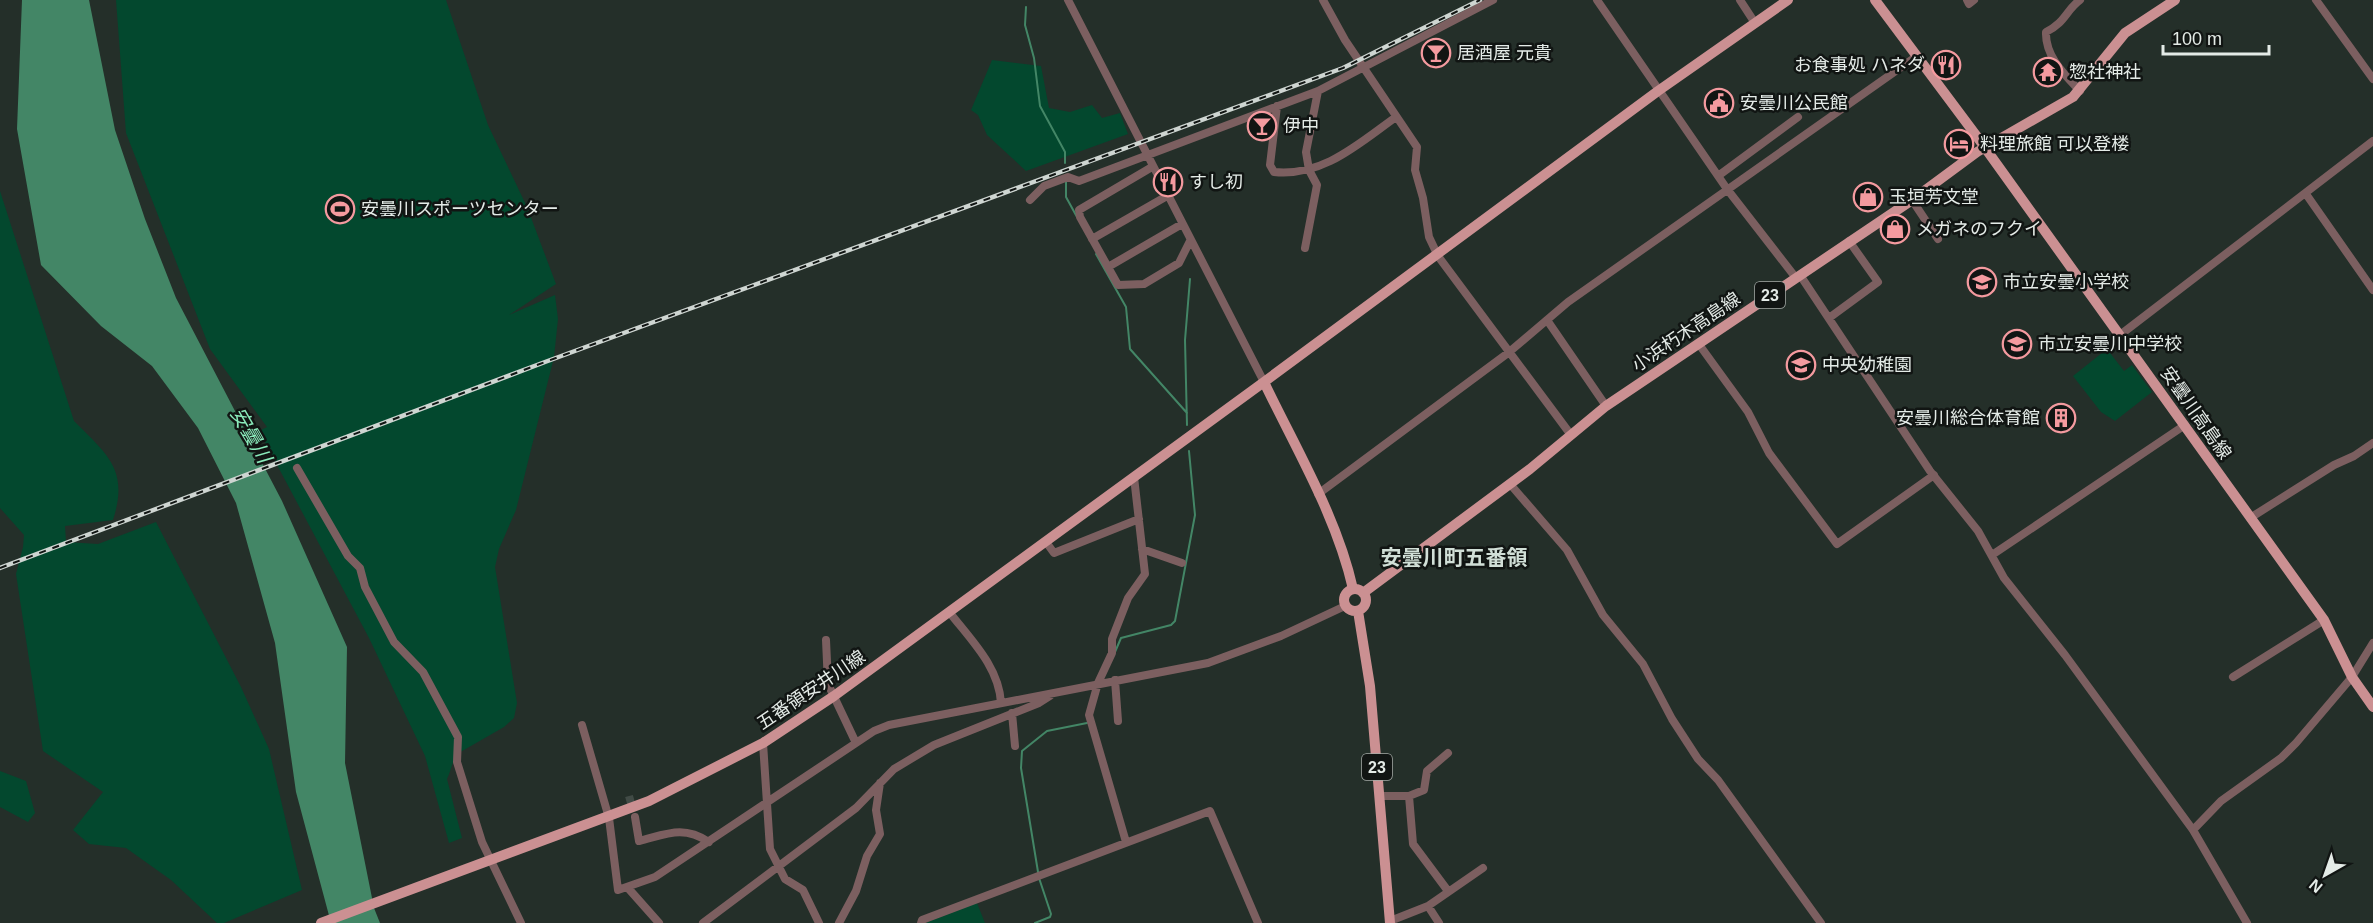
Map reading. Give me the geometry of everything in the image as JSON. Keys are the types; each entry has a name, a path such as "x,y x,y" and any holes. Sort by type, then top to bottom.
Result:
{"main road":[{"path":"1358,591 1318,494 1264,382 1438,256 1658,91 1788,0"},
{"name":"安曇川高島線","path":"1875,0 1984,147 2324,620 2352,677 2373,707"},
{"name":"小浜朽木高島線","path":"1345,606 1344,596 1358,591 1510,484 1606,406 1912,200 1984,147 2073,97 2125,33 2168,1"},
{"name":"五番領安井川線","path":"321,923 609,818 690,782 763,743 834,696 950,613 1264,382"},
{"name":"23","path":"1358,591 1366,603 1358,611 1370,686 1390,922"},
{"path":"1345,606 1351,611 1358,611"}],"street":[{"path":"1068,0 1264,382"},
{"path":"1323,0 1364,68 1417,147 1415,170 1423,198 1429,237 1438,256 1571,435"},
{"path":"1030,200 1044,186 1068,177 1079,181 1145,154 1318,91 1493,0"},
{"path":"1597,0 1727,189 1829,318 1934,475 1978,531 2004,578 2065,655 2193,830 2247,923"},
{"path":"1740,0 1755,23"},
{"path":"1967,0 1969,4 1974,0"},
{"path":"2080,0 2070,9 2066,18 2046,32 2046,41 2050,55 2080,91"},
{"path":"2316,0 2373,79"},
{"path":"1318,494 1508,353 1546,320 1917,56"},
{"path":"1305,248 1317,184 1309,170 1306,152 1318,91"},
{"path":"1277,106 1270,165 1274,172 1295,174 1331,163 1396,117"},
{"path":"1718,176 1798,117"},
{"path":"2120,335 2373,141"},
{"path":"1152,167 1079,210 1092,239 1118,285 1144,284 1179,263 1190,241"},
{"path":"2306,194 2373,290"},
{"path":"1092,239 1167,196"},
{"path":"1912,200 1938,239"},
{"path":"1108,267 1182,224"},
{"path":"1829,318 1878,282 1848,241"},
{"path":"1546,320 1606,406"},
{"path":"1698,343 1748,412 1769,453 1837,544 1934,475"},
{"path":"1992,555 2185,425"},
{"path":"2250,518 2373,443"},
{"path":"297,468 348,556 360,568 365,587 393,642 423,672 458,737 457,762 490,861 521,923"},
{"path":"1126,842 1089,715 1098,684 1112,653 1112,639 1128,598 1145,574 1134,477"},
{"path":"1510,484 1567,550 1603,615 1643,664 1672,719 1698,759 1718,780 1821,923"},
{"path":"1046,542 1054,553 1139,519"},
{"path":"1142,549 1182,563"},
{"path":"582,725 609,818 618,890 655,877 767,805 856,743 889,725 1208,663 1281,636 1345,606"},
{"path":"950,613 987,661 1000,686 1001,703"},
{"path":"2234,676 2324,620"},
{"path":"826,640 828,649 826,674 856,743"},
{"path":"2193,830 2221,801 2289,751 2352,677 2373,643"},
{"path":"1115,680 1118,721"},
{"path":"704,923 855,808 894,769 934,745 1053,694"},
{"path":"1012,713 1015,746"},
{"path":"763,743 770,849 777,868 785,879 803,890 819,923"},
{"path":"1379,796 1409,796 1424,790 1427,771 1448,753"},
{"path":"839,923 856,891 867,856 880,834 876,810 880,783"},
{"path":"1409,796 1413,844 1448,891"},
{"path":"921,923 922,920 1210,811 1258,923"},
{"path":"635,818 639,842 679,830 699,836 709,842"},
{"path":"1390,922 1428,906 1483,868"},
{"path":"627,888 659,923"},
{"path":"1428,906 1439,923"}],"shaded area":[{"path":"22,0 89,0 115,130 145,219 176,298 282,501 347,647 345,763 374,908 380,923 331,923 296,792 275,643 236,503 198,428 152,366 101,326 41,265 17,129"},
{"name":"安曇川スポーツセンター","path":"116,0 446,0 488,125 527,207 556,284 509,315 555,295 558,319 554,357 516,510 499,549 495,567 517,703 514,718 504,727 457,754 454,760 447,779 462,838 449,843 425,756 369,638 259,431 267,427 210,349 126,133"},
{"path":"992,60 1041,66 1049,108 1070,112 1092,105 1102,118 1120,113 1128,134 1026,171 987,135 978,115 971,110"},
{"path":"0,191 74,421 106,454 117,476 117,503 113,520 65,526 66,542 98,544 156,522 241,687 269,749 302,890 224,923 217,923 171,880 126,848 89,844 73,830 103,792 43,751 16,574 24,535 0,508"},
{"path":"2107,349 2124,371 2132,365 2152,392 2115,421 2101,412 2073,376"},
{"path":"0,771 26,781 35,813 28,822 0,807"},
{"path":"977,903 985,923 925,923"}],"waterway":[{"path":"1026,7 1025,25 1034,58 1040,106 1065,152 1065,163"},
{"path":"1066,181 1066,197 1077,217"},
{"path":"1096,254 1126,307 1130,349 1187,413"},
{"path":"1187,425 1185,340 1190,279"},
{"path":"1115,652 1121,638 1171,625 1175,621 1195,515 1189,451"},
{"path":"1035,923 1050,917 1051,914 1039,878 1021,768 1022,751 1047,731 1087,723"}],"tunnel":[{"path":"629,796 633,810"}],"railway":[{"path":"0,568 545,362 1343,68 1480,0"}],"place":[{"name":"居酒屋 元貴","path":"1436,53"},
{"name":"お食事処 ハネダ","path":"1946,65"},
{"name":"惣社神社","path":"2048,72"},
{"name":"安曇川公民館","path":"1719,103"},
{"name":"伊中","path":"1262,126"},
{"name":"料理旅館 可以登楼","path":"1959,144"},
{"name":"すし初","path":"1168,182"},
{"name":"玉垣芳文堂","path":"1868,197"},
{"name":"安曇川スポーツセンター","path":"340,209"},
{"name":"メガネのフクイ","path":"1895,229"},
{"name":"市立安曇小学校","path":"1982,282"},
{"name":"市立安曇川中学校","path":"2017,344"},
{"name":"中央幼稚園","path":"1801,365"},
{"name":"安曇川総合体育館","path":"2061,418"}],"district":[{"name":"安曇川町五番領","path":"1454,557"}],"water label":[{"name":"安曇川","path":"251,435"}]}
